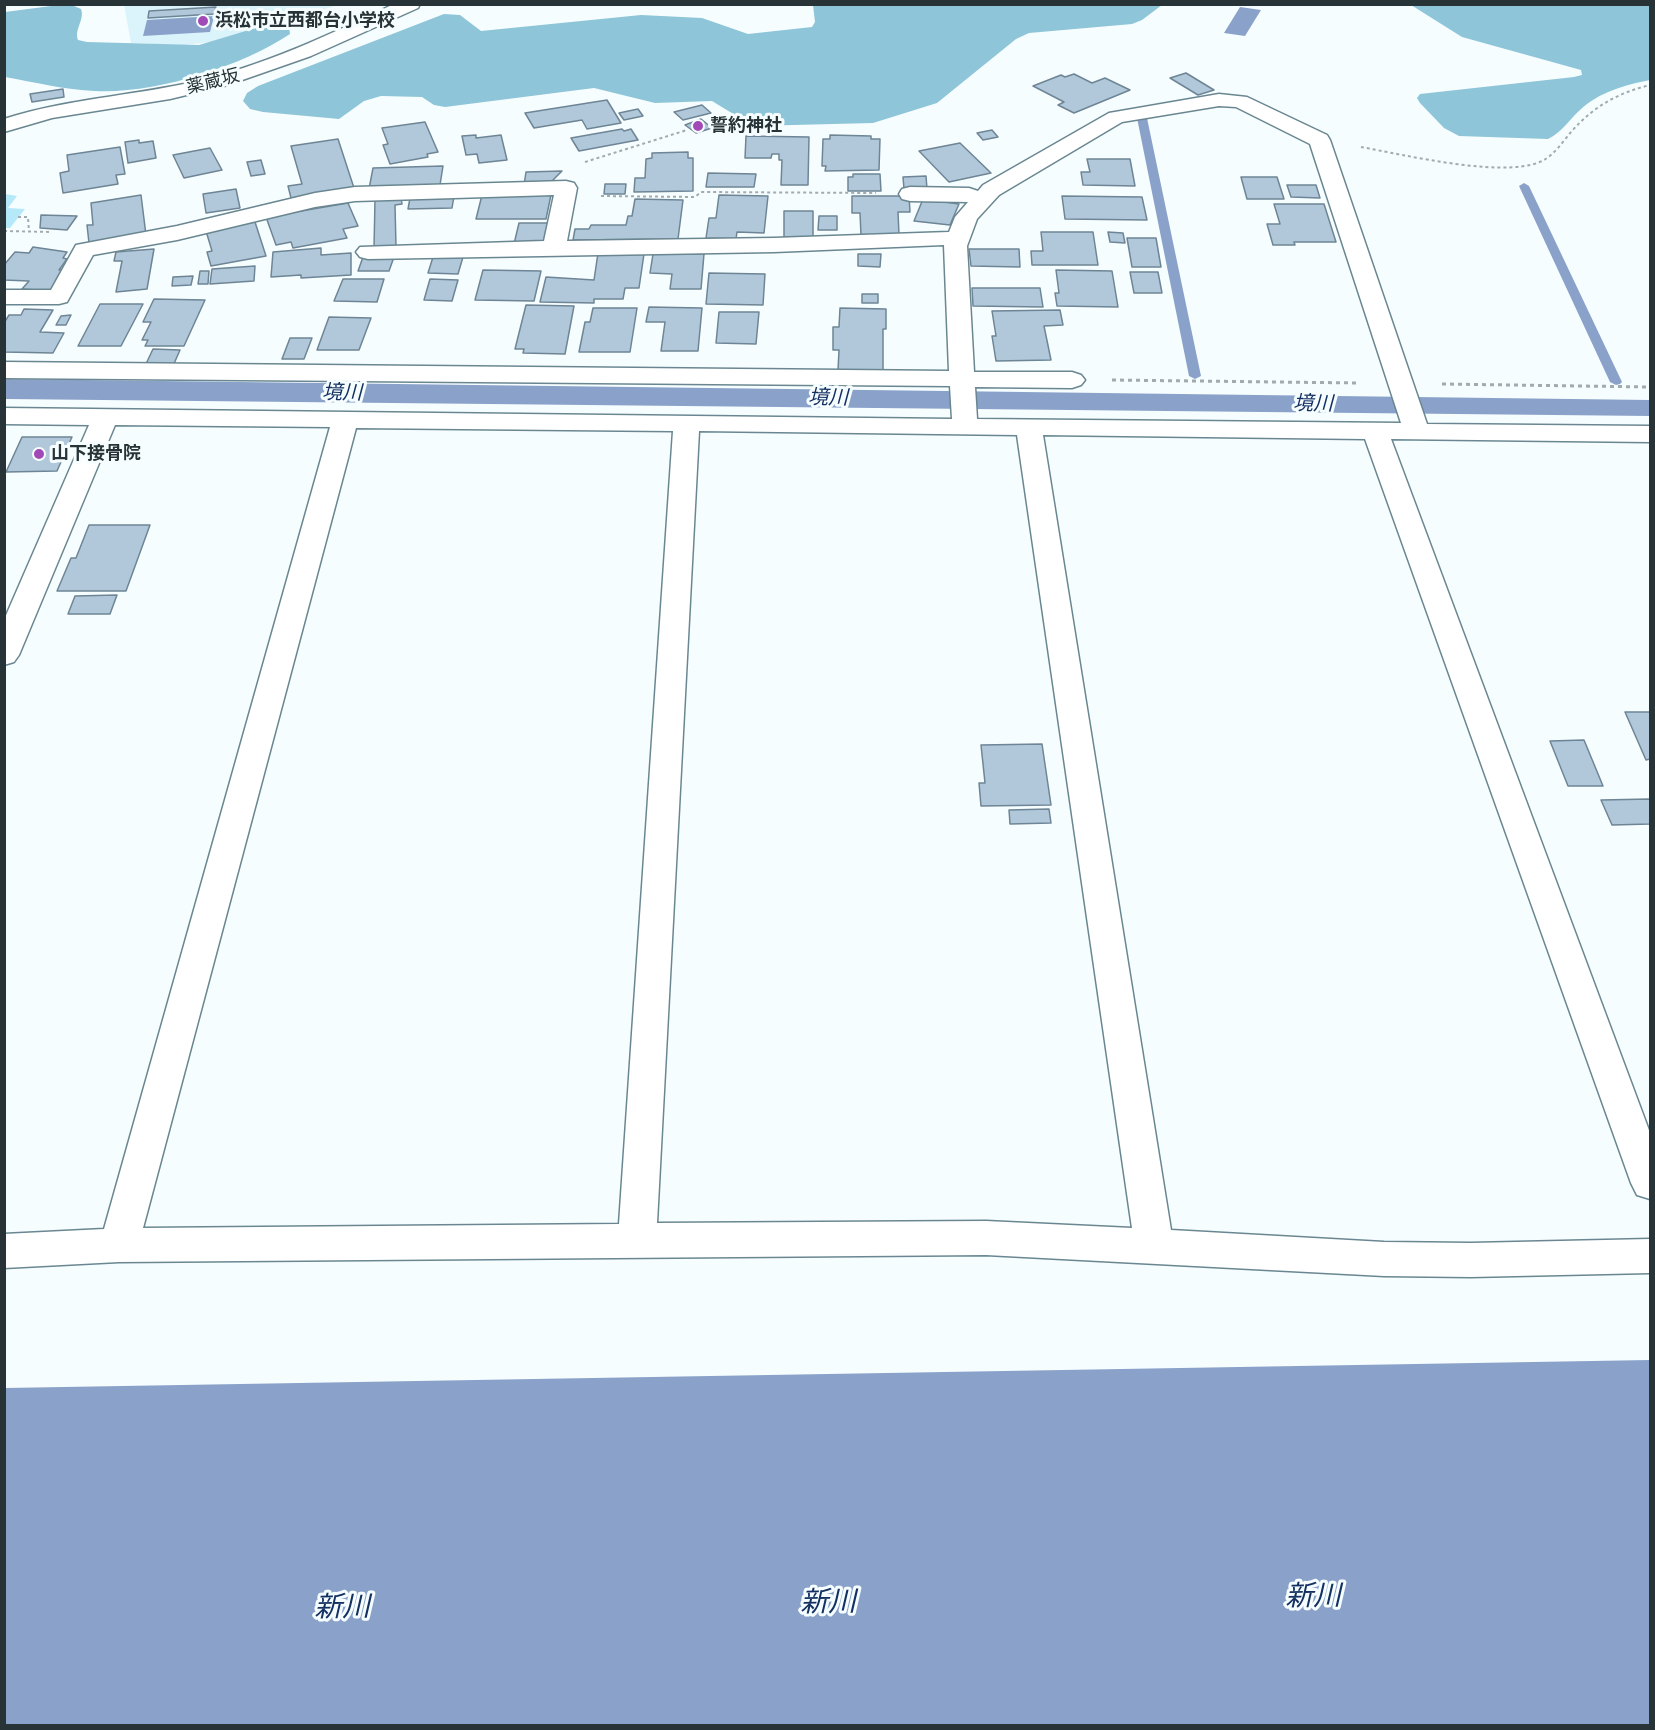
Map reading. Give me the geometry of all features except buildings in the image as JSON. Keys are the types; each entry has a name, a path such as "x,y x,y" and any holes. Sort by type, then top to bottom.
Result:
{"street":[{"name":"薬蔵坂","path":"4,126 66,109 165,94 244,74 291,57 411,4"},
{"path":"965,420 955,246 966,217 982,198 1007,179 1108,121 1137,112 1229,99 1260,109 1319,140 1415,425"},
{"path":"4,297 58,297 84,250 177,233 315,200 395,192 565,192 554,248"},
{"path":"910,194 969,195 982,198"},
{"path":"368,252 774,245 939,238 957,240"},
{"path":"4,370 963,382 1072,380"},
{"path":"4,416 686,423 965,420 1029,427 1375,431 1415,425 1650,434"},
{"path":"4,655 105,417"},
{"path":"119,1245 345,419"},
{"path":"637,1241 686,423"},
{"path":"1029,427 1155,1247"},
{"path":"1375,431 1650,1183"},
{"path":"4,1251 119,1245 986,1238 1417,1260 1650,1256"}],"path":[{"path":"1319,140 1496,168 1526,167 1547,159 1598,104 1650,85"},
{"path":"687,130 576,164 565,192 695,197 701,192 910,194"},
{"path":"18,217 28,217 29,232"}],"shaded area":[{"path":"59,5 81,9 82,17 77,36 78,40 87,42 199,45 276,24 289,27 290,34 270,46 222,67 170,83 144,88 95,91 5,77 5,12"},
{"name":"浜松市立西都台小学校","path":"124,5 339,5 210,42 185,45 131,43"},
{"path":"813,5 1162,5 1142,20 1132,24 1029,33 1016,39 937,103 873,123 753,126 712,101 655,103 594,88 445,107 434,105 422,97 381,96 364,101 339,119 263,112 250,109 243,101 247,93 258,86 444,14 460,15 481,31 641,15 702,18 748,34 812,27 815,22"},
{"path":"1411,5 1650,5 1650,80 1622,87 1595,98 1548,139 1459,136 1444,128 1420,103 1417,98 1420,94 1574,77 1582,75 1581,70 1462,37"},
{"path":"5,194 17,196 8,208 25,209 10,228 5,228"}],"water":[{"path":"1240,7 1261,10 1245,36 1224,33"},
{"path":"214,16 210,32 143,36 147,20"},
{"name":"境川","path":"5,379 1650,400 1650,416 5,399"},
{"name":"新川","path":"1650,1360 1650,1725 5,1725 5,1388"}],"waterway":[{"path":"1142,118 1195,376"},
{"path":"1524,186 1616,382"}],"place":[{"name":"浜松市立西都台小学校","path":"203,21"},
{"name":"誓約神社","path":"698,126"},
{"name":"山下接骨院","path":"39,454"}]}
